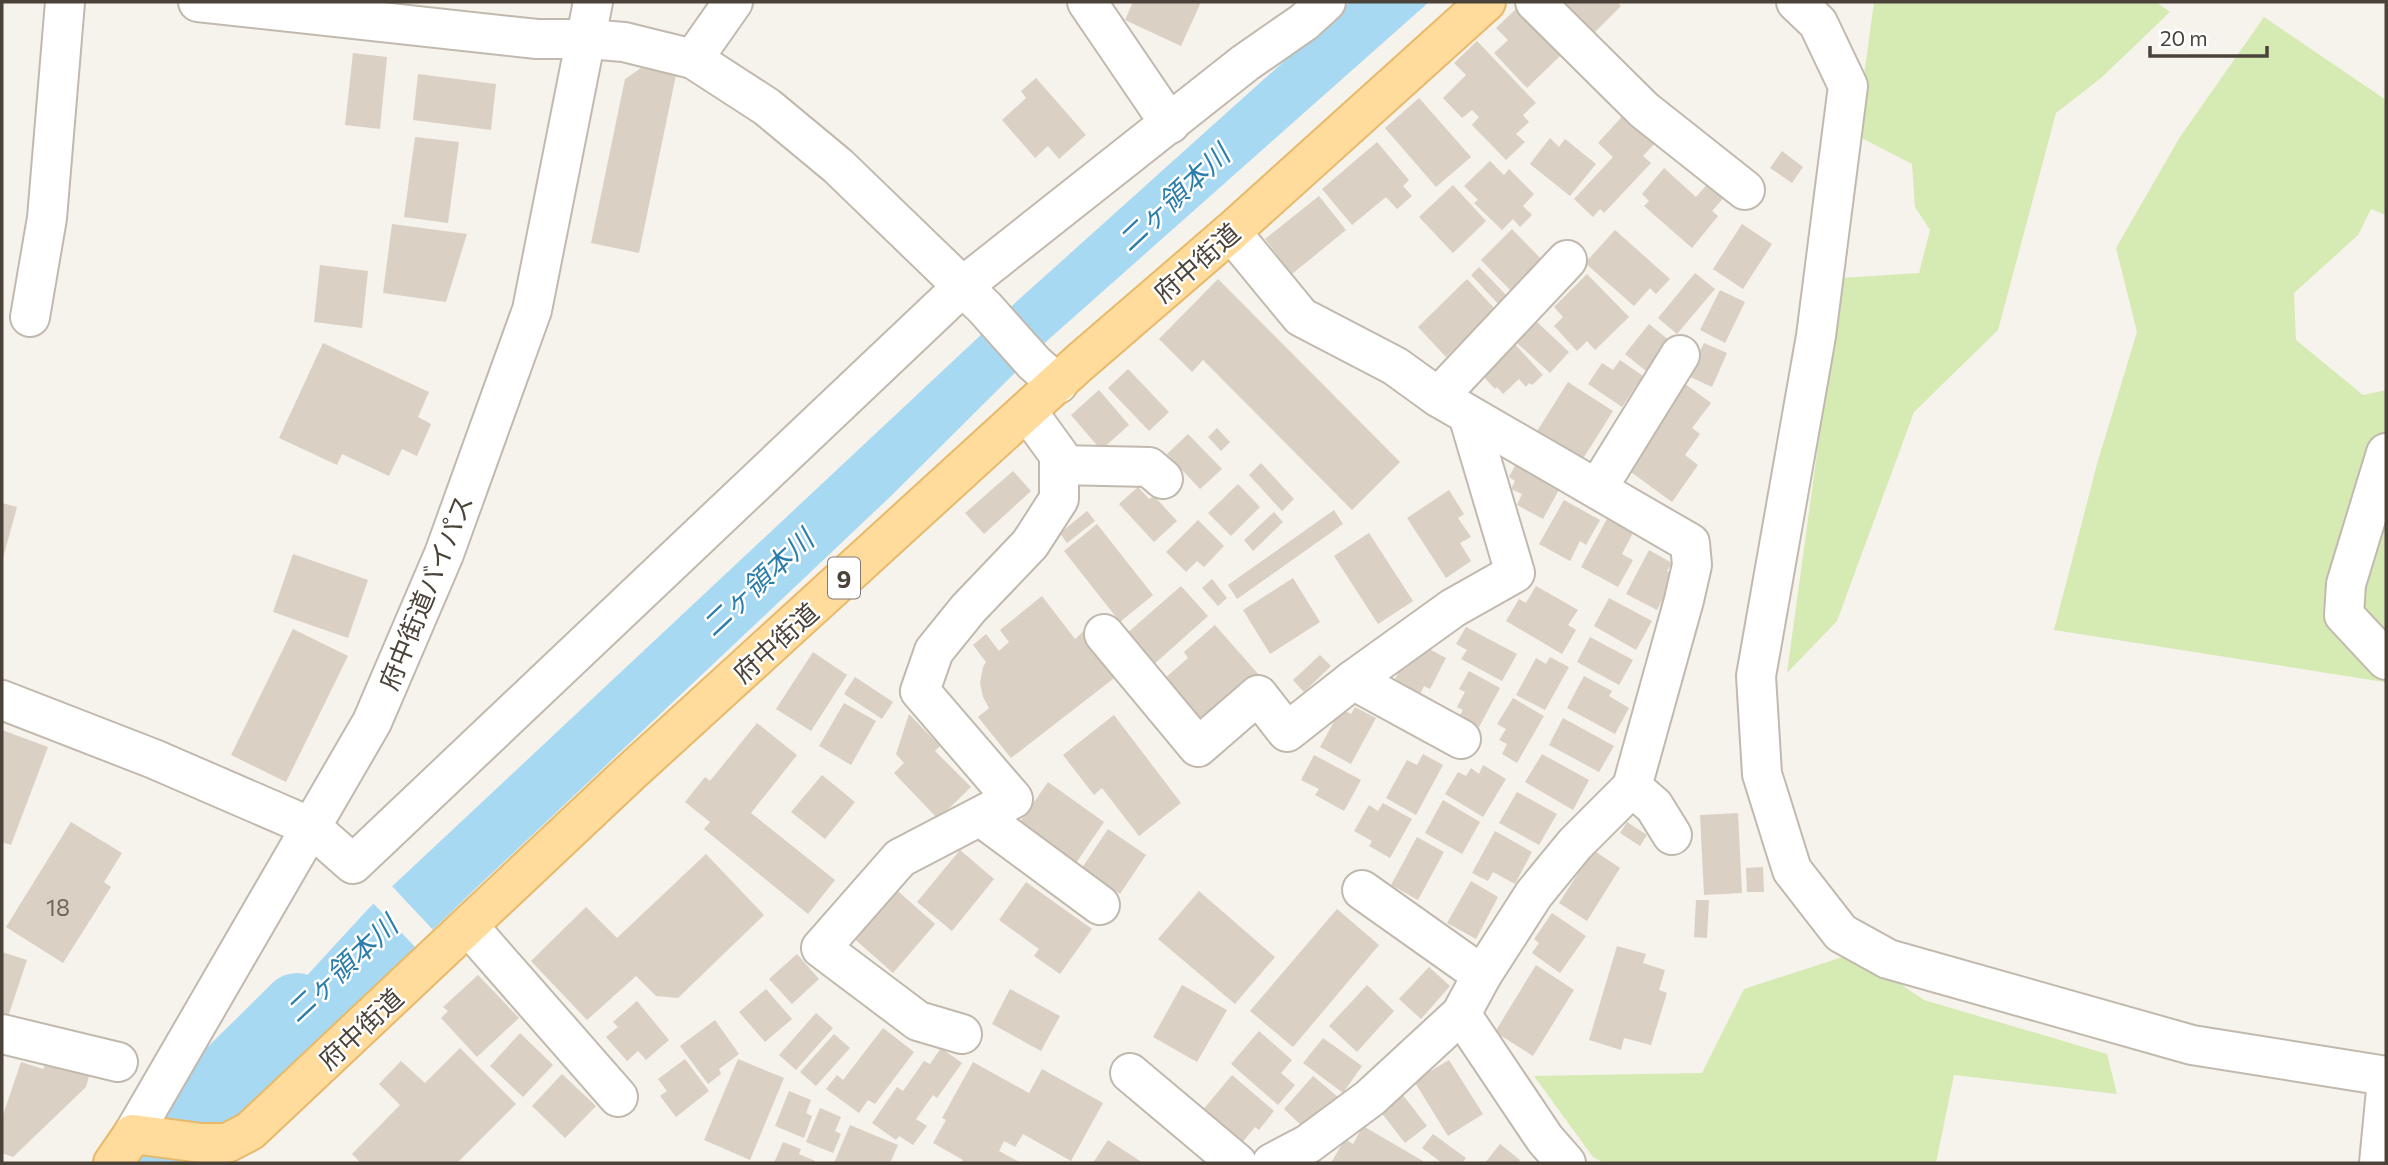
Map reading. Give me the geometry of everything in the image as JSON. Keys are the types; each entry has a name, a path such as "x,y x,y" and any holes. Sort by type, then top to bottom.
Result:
{"main road":[{"name":"府中街道","path":"123,1149 227,1143 250,1131 631,772 1027,411 1046,374 1079,363 1231,232 1486,2"}],"street":[{"path":"30,317 47,218 65,2"},
{"name":"府中街道バイパス","path":"123,1149 372,722 444,554 532,310 593,2"},
{"path":"693,59 733,2"},
{"path":"1087,2 1170,124"},
{"path":"2,700 155,759 311,827 353,864 962,286 1245,64 1304,22 1326,2"},
{"path":"1535,2 1644,110 1745,190"},
{"path":"1796,2 1818,23 1848,86 1816,336 1756,676 1762,774 1792,870 1841,933 1888,959 2192,1045 2386,1076"},
{"path":"214,3 537,39 624,42 693,59 767,107 838,166 990,313 1046,374"},
{"path":"1231,232 1301,317 1395,366 1453,406 1690,543 1692,565 1632,787 1575,844 1534,894 1482,975 1461,1014 1370,1098 1308,1143 1273,1163"},
{"path":"1453,406 1567,260"},
{"path":"1597,489 1679,355"},
{"path":"1104,634 1198,747 1258,695 1287,732 1353,680 1453,608 1515,573 1453,406"},
{"path":"962,1034 918,1021 821,947 900,858 1013,799 920,691 934,651 968,609 1030,544 1059,499 1059,455 1027,411"},
{"path":"2386,453 2346,584 2344,615 2386,660"},
{"path":"1059,466 1149,467 1163,478"},
{"path":"1353,680 1461,739"},
{"path":"1632,787 1654,806 1672,835"},
{"path":"981,817 1100,905"},
{"path":"1362,890 1482,975"},
{"path":"469,927 618,1097"},
{"path":"1461,1014 1545,1139 1566,1163"},
{"path":"2,1034 118,1062"},
{"path":"1130,1073 1237,1163"},
{"path":"2379,1163 2386,1090"}],"green space":[{"path":"1874,2 2156,2 2170,12 2101,78 2056,113 1998,330 1914,412 1837,621 1787,673 1841,278 1919,273 1930,230 1915,207 1912,164 1856,135"},
{"path":"2264,17 2386,100 2386,215 2371,209 2358,235 2294,293 2296,340 2363,395 2386,390 2386,686 2384,682 2054,630 2097,464 2137,332 2116,248 2180,137"},
{"path":"1855,953 1924,1000 2107,1054 2117,1094 1954,1075 1936,1163 1604,1163 1593,1157 1534,1076 1702,1073 1744,989"}],"water":[{"path":"1350,2 1429,2 1048,340 891,496 253,1103 222,1068 369,908 1015,303"}],"pier":[{"path":"390,884 435,932 417,949 371,901"}],"building":[{"path":"1133,2 1201,2 1181,46 1125,20"},
{"path":"1557,2 1617,2 1621,6 1591,36"},
{"path":"1516,9 1561,55 1527,88 1494,53 1508,40 1496,28"},
{"path":"1477,41 1536,103 1523,115 1529,122 1516,134 1525,142 1506,160 1472,125 1479,117 1472,110 1462,118 1443,98 1466,75 1454,63"},
{"path":"353,53 387,57 380,129 345,125"},
{"path":"641,68 676,75 639,253 591,243 625,79"},
{"path":"418,74 496,84 491,130 413,120"},
{"path":"1036,78 1086,135 1059,159 1048,146 1035,158 1002,120 1026,98 1021,91"},
{"path":"1419,98 1471,157 1436,187 1385,128"},
{"path":"1627,111 1658,140 1643,156 1651,163 1604,213 1600,209 1593,217 1574,199 1613,157 1598,143"},
{"path":"415,137 459,142 448,223 404,217"},
{"path":"1550,138 1559,147 1565,139 1596,164 1570,196 1530,164"},
{"path":"1377,142 1409,180 1403,186 1412,196 1397,209 1386,197 1352,225 1322,189"},
{"path":"1782,151 1803,167 1792,183 1770,168"},
{"path":"1490,161 1504,175 1509,169 1534,194 1523,206 1532,215 1520,227 1513,219 1502,230 1474,203 1478,200 1464,186"},
{"path":"1664,168 1696,197 1711,180 1727,194 1712,211 1718,216 1692,248 1644,206 1649,201 1642,194"},
{"path":"1453,185 1486,221 1453,253 1419,217"},
{"path":"1319,196 1346,230 1292,274 1265,239"},
{"path":"392,224 467,234 446,302 383,293"},
{"path":"1742,224 1772,244 1743,289 1713,269"},
{"path":"1512,229 1544,262 1513,293 1481,260"},
{"path":"1615,230 1670,279 1656,294 1650,288 1634,306 1585,263"},
{"path":"320,265 368,271 362,328 314,322"},
{"path":"1479,267 1511,300 1503,309 1471,275"},
{"path":"1695,273 1715,289 1677,334 1658,318"},
{"path":"1587,274 1629,317 1595,350 1587,341 1577,351 1554,326 1563,317 1554,307"},
{"path":"1218,279 1400,462 1352,510 1203,360 1192,372 1159,339"},
{"path":"1467,279 1495,309 1446,357 1418,327"},
{"path":"1720,290 1745,302 1725,343 1700,330"},
{"path":"1536,321 1569,352 1550,373 1517,343"},
{"path":"1649,324 1670,341 1646,371 1625,354"},
{"path":"323,343 429,392 418,417 431,424 417,456 402,449 389,476 342,454 337,465 279,438"},
{"path":"1514,343 1543,375 1526,387 1519,379 1503,394 1481,374"},
{"path":"1704,343 1727,353 1712,387 1688,376"},
{"path":"1620,360 1643,376 1622,407 1588,384 1602,363 1613,370"},
{"path":"1128,369 1169,412 1149,431 1108,388"},
{"path":"1568,382 1613,411 1581,462 1536,433"},
{"path":"1684,383 1711,403 1692,428 1700,434 1685,455 1698,465 1672,502 1624,467"},
{"path":"1099,390 1129,425 1101,450 1071,415"},
{"path":"1217,428 1230,442 1221,451 1208,437"},
{"path":"1188,434 1222,469 1200,489 1167,454"},
{"path":"1517,462 1561,486 1543,519 1517,505 1522,494 1511,489 1515,481 1509,477"},
{"path":"1261,463 1294,499 1282,511 1249,475"},
{"path":"1013,471 1031,491 984,534 965,513"},
{"path":"1238,484 1260,507 1231,536 1208,513"},
{"path":"1138,487 1149,499 1154,496 1177,521 1154,542 1119,504"},
{"path":"1449,490 1464,514 1458,518 1471,537 1460,543 1471,561 1446,578 1407,518"},
{"path":"1564,500 1600,520 1586,545 1580,541 1570,561 1539,544"},
{"path":"2,503 17,507 3,558 2,558"},
{"path":"1334,510 1343,524 1237,599 1228,585"},
{"path":"1087,511 1095,521 1067,543 1060,533"},
{"path":"1274,512 1283,522 1253,551 1244,540"},
{"path":"1608,517 1634,531 1622,554 1633,560 1618,587 1581,567"},
{"path":"1198,520 1224,546 1204,567 1197,561 1186,572 1166,552"},
{"path":"1097,524 1153,595 1120,622 1064,551"},
{"path":"1369,533 1413,601 1378,624 1334,556"},
{"path":"1649,550 1672,563 1667,571 1675,575 1657,610 1626,594"},
{"path":"293,554 368,580 348,638 273,612"},
{"path":"1293,578 1320,622 1270,654 1243,610"},
{"path":"1212,579 1227,598 1218,606 1202,588"},
{"path":"1181,586 1208,616 1152,666 1125,635"},
{"path":"1536,586 1578,610 1568,625 1576,630 1562,654 1506,621 1519,599 1526,603"},
{"path":"1042,596 1075,639 1087,628 1122,672 1011,758 978,717 989,708 980,683 986,662 973,645 986,634 999,651 1009,642 1000,630"},
{"path":"1609,598 1652,621 1636,650 1594,626"},
{"path":"1215,625 1259,675 1202,725 1163,680 1188,658 1184,652"},
{"path":"1466,627 1517,654 1502,681 1461,659 1467,650 1456,644"},
{"path":"293,629 348,656 286,782 231,755"},
{"path":"1590,637 1633,660 1619,685 1577,662"},
{"path":"1422,645 1446,658 1430,689 1424,686 1420,694 1395,679 1408,654"},
{"path":"813,652 847,675 811,731 776,709"},
{"path":"1320,655 1331,666 1304,692 1293,680"},
{"path":"1550,657 1569,667 1545,710 1516,695 1536,658 1546,664"},
{"path":"1469,671 1500,688 1479,727 1460,715 1463,710 1457,707 1465,692 1459,689"},
{"path":"1584,676 1612,691 1609,696 1629,708 1615,734 1567,708"},
{"path":"855,677 893,702 882,719 844,694"},
{"path":"1513,698 1544,716 1517,763 1502,754 1507,744 1499,740 1506,729 1497,724"},
{"path":"844,703 876,721 851,765 819,746"},
{"path":"1355,707 1376,718 1351,764 1320,747 1341,709 1351,714"},
{"path":"909,714 940,746 935,751 971,787 938,819 894,773 904,763 896,754"},
{"path":"1114,715 1181,803 1139,836 1102,788 1094,795 1063,755"},
{"path":"1563,718 1614,746 1599,772 1549,745"},
{"path":"757,723 797,755 751,813 835,880 808,914 704,829 710,822 685,802 705,777 710,781"},
{"path":"2,730 48,747 11,845 2,842"},
{"path":"1423,754 1443,765 1416,815 1386,798 1407,760 1417,765"},
{"path":"1542,754 1589,780 1573,810 1525,782"},
{"path":"1314,755 1361,780 1344,811 1315,795 1319,789 1301,780"},
{"path":"1483,765 1506,779 1483,817 1445,794 1458,772 1466,776 1471,768 1479,774"},
{"path":"822,775 855,802 825,839 791,812"},
{"path":"1048,782 1104,822 1076,863 1069,858 1065,863 1023,833 1027,827 1020,822"},
{"path":"1517,792 1557,814 1539,845 1499,823"},
{"path":"1443,800 1480,822 1462,854 1425,833"},
{"path":"1383,803 1412,819 1390,858 1369,846 1372,841 1354,831 1369,805 1378,811"},
{"path":"1738,813 1742,893 1704,895 1700,815"},
{"path":"71,822 122,853 104,882 111,887 63,963 6,927"},
{"path":"1627,822 1647,835 1640,846 1620,833"},
{"path":"1108,829 1146,855 1120,894 1082,868"},
{"path":"1495,831 1532,852 1515,884 1493,872 1488,881 1472,873"},
{"path":"1417,837 1444,852 1418,900 1391,885"},
{"path":"960,850 994,879 952,931 917,902"},
{"path":"1593,850 1620,868 1587,921 1559,903"},
{"path":"706,854 764,915 678,998 656,996 636,976 587,1020 531,961 586,907 617,938"},
{"path":"1763,867 1764,892 1747,892 1746,868"},
{"path":"1471,881 1498,897 1476,939 1447,923"},
{"path":"1026,882 1092,929 1060,974 1034,956 1039,949 999,920"},
{"path":"892,886 935,924 893,973 850,935"},
{"path":"1199,891 1275,957 1235,1004 1158,939"},
{"path":"1696,900 1709,900 1707,938 1694,937"},
{"path":"1337,909 1379,945 1293,1047 1250,1011"},
{"path":"1552,913 1586,936 1560,973 1532,953 1539,943 1534,939"},
{"path":"1617,946 1646,954 1643,963 1665,970 1659,990 1667,993 1651,1045 1624,1038 1621,1050 1589,1040"},
{"path":"2,952 27,960 7,1020 2,1018"},
{"path":"797,954 819,979 792,1004 769,979"},
{"path":"1536,965 1574,990 1533,1056 1495,1032"},
{"path":"1429,967 1450,986 1421,1019 1399,999"},
{"path":"478,975 519,1018 477,1057 441,1018 448,1011 443,1007"},
{"path":"1182,985 1227,1010 1197,1062 1153,1037"},
{"path":"1367,985 1394,1011 1357,1052 1329,1026"},
{"path":"766,989 792,1019 765,1042 739,1012"},
{"path":"1010,989 1060,1016 1041,1051 992,1024"},
{"path":"637,1001 669,1040 646,1060 638,1051 627,1061 606,1037 618,1027 613,1022"},
{"path":"816,1013 833,1028 796,1070 779,1055"},
{"path":"715,1020 739,1054 719,1069 721,1074 708,1084 680,1046"},
{"path":"883,1028 914,1052 875,1104 868,1100 859,1113 826,1089 837,1075 843,1080"},
{"path":"1259,1031 1292,1060 1281,1073 1295,1085 1278,1105 1231,1064"},
{"path":"520,1033 553,1065 523,1097 490,1066"},
{"path":"834,1034 850,1048 816,1086 800,1072"},
{"path":"1323,1038 1362,1066 1343,1093 1303,1063"},
{"path":"460,1048 516,1104 457,1163 361,1163 352,1154 400,1105 379,1084 401,1061 425,1083"},
{"path":"941,1048 962,1063 937,1098 933,1095 916,1119 927,1126 913,1145 899,1136 896,1140 872,1123 897,1087 903,1091 924,1061 930,1064"},
{"path":"685,1059 709,1091 676,1117 660,1096 667,1091 658,1079"},
{"path":"738,1059 784,1078 750,1160 704,1140"},
{"path":"1449,1060 1483,1114 1448,1136 1414,1081"},
{"path":"21,1062 43,1069 47,1062 89,1076 86,1087 13,1157 2,1153 2,1118"},
{"path":"973,1062 1029,1093 1042,1069 1103,1103 1071,1161 1023,1134 1015,1147 1004,1141 999,1151 1021,1163 961,1163 963,1160 933,1143 946,1120 942,1118"},
{"path":"562,1074 596,1106 565,1138 532,1106"},
{"path":"1232,1075 1274,1111 1259,1130 1255,1127 1241,1144 1202,1111"},
{"path":"1313,1076 1338,1097 1321,1117 1317,1112 1303,1127 1284,1109"},
{"path":"789,1091 811,1100 806,1113 812,1116 804,1138 775,1126"},
{"path":"1402,1094 1427,1126 1405,1143 1380,1111"},
{"path":"820,1108 841,1117 835,1131 841,1134 833,1153 806,1142"},
{"path":"850,1125 898,1145 890,1163 834,1163"},
{"path":"1363,1126 1423,1161 1331,1163 1345,1139 1353,1144"},
{"path":"1433,1134 1466,1158 1462,1163 1442,1163 1422,1148"},
{"path":"1108,1140 1143,1163 1093,1163"},
{"path":"783,1142 801,1149 799,1154 815,1161 814,1163 774,1163"},
{"path":"1500,1144 1520,1160 1518,1163 1485,1163"}],"waterway":[{"name":"二ヶ領本川","path":"131,1163 220,1084 297,1008"}]}
